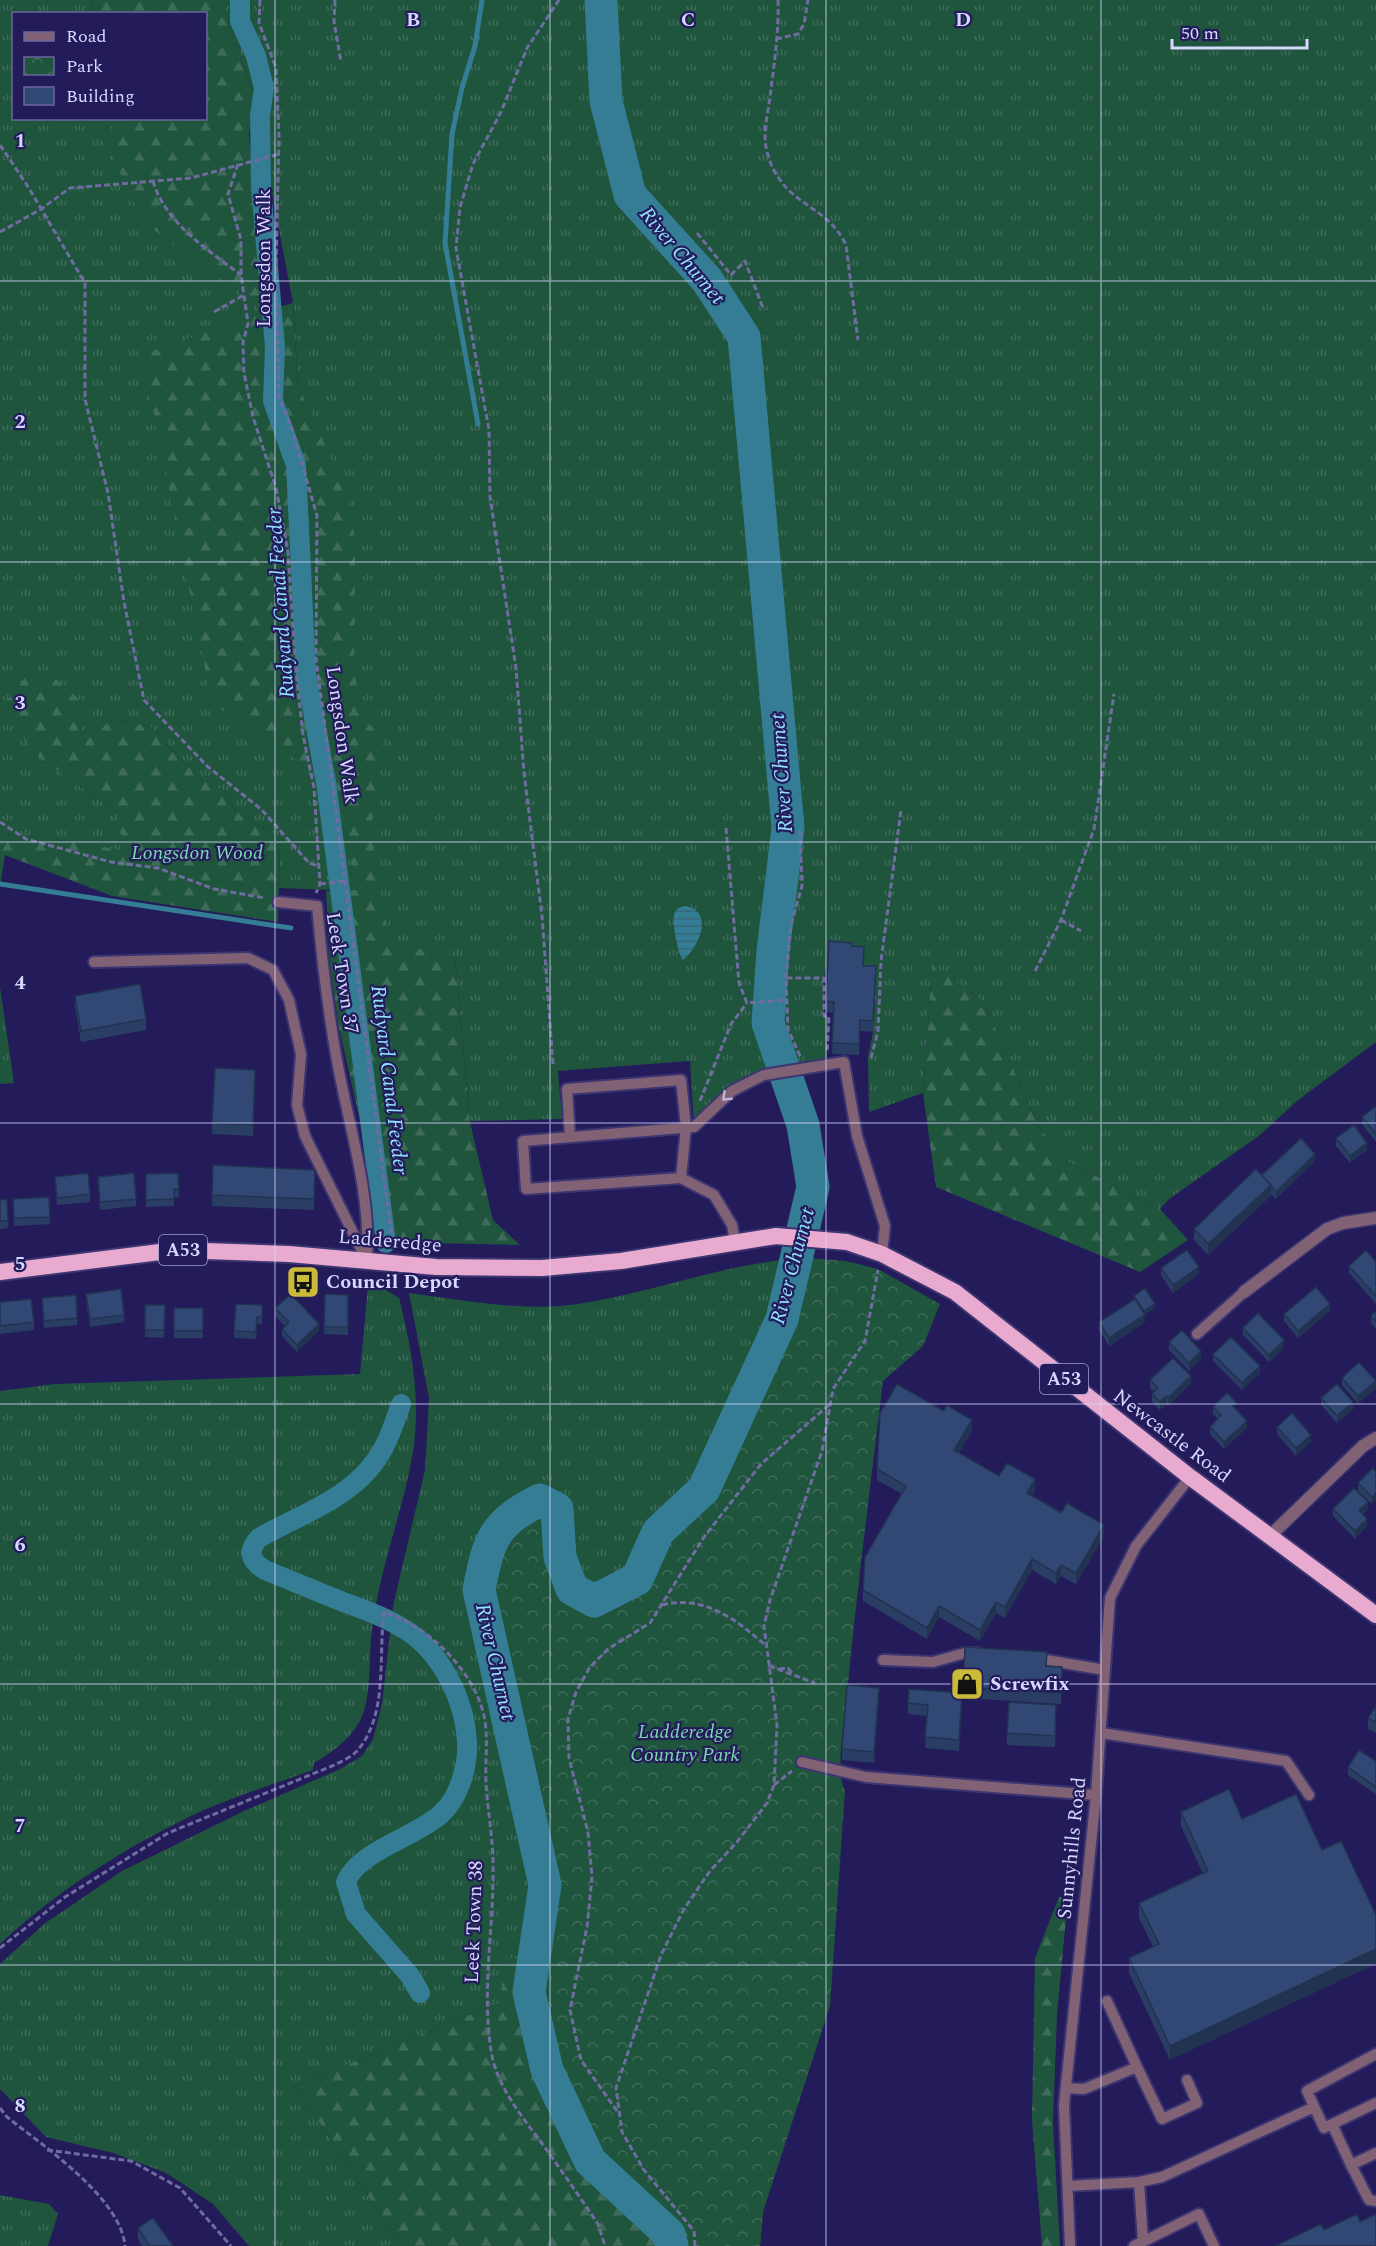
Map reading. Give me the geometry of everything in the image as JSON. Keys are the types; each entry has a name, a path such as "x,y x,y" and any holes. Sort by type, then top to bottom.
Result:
{"highway":[{"name":"Ladderedge","path":"0,1272 176,1250 289,1254 436,1267 542,1268 621,1261 776,1236 847,1242"},
{"name":"Newcastle Road","path":"847,1242 882,1254 955,1292 1190,1476 1376,1615"}],"street":[{"path":"1244,1292 1327,1229 1343,1223 1376,1218"},
{"path":"1270,1536 1363,1446 1376,1438"}],"lane":[{"name":"Leek Town 37","path":"278,902 317,906 324,981 338,1066 357,1150 369,1230 367,1261"},
{"path":"94,962 248,958 273,970 289,1000 301,1054 297,1105 305,1136 367,1261"},
{"path":"735,1242 732,1225 714,1194 681,1178 526,1189 523,1141 690,1127 732,1091 764,1075 793,1070 826,1060 844,1062 857,1136 885,1226 882,1254"},
{"path":"570,1137 567,1089 681,1080 690,1127 681,1178"},
{"path":"1197,1334 1244,1292"},
{"name":"Sunnyhills Road","path":"1070,2246 1064,2105 1096,1795 1110,1598 1136,1546 1190,1476"},
{"path":"883,1660 933,1662 965,1653 988,1654"},
{"path":"1023,1657 1058,1660 1083,1668 1105,1670"},
{"path":"1101,1733 1286,1761 1309,1795"},
{"path":"802,1762 866,1777 1096,1795"},
{"path":"1107,2001 1162,2119 1197,2103 1187,2080"},
{"path":"1376,2054 1313,2085 1307,2091 1324,2128 1376,2103"},
{"path":"1066,2088 1083,2089 1137,2067"},
{"path":"1068,2186 1139,2182 1162,2177 1314,2108"},
{"path":"1332,2124 1369,2200 1376,2201"},
{"path":"1351,2165 1376,2153"},
{"path":"1139,2182 1139,2243 1199,2214 1214,2246"}],"path":[{"name":"Longsdon Walk","path":"260,0 259,23 276,68 279,154 276,271 279,397 292,429 317,516 316,659 393,1263"},
{"path":"335,0 334,21 340,62"},
{"path":"553,1064 542,916 524,773 516,668 490,497 489,430 456,248 460,207 473,165 501,112 527,48 559,0"},
{"path":"778,0 765,134 766,148 777,177 830,219 846,244 858,340"},
{"path":"776,39 798,34 804,24 807,0"},
{"path":"0,145 85,283 85,399 108,493 126,614 144,700 207,766 262,810 308,862 318,866"},
{"path":"0,232 41,209 70,188 191,178 279,154"},
{"path":"238,165 228,194 241,240 241,275 248,323 243,343 244,373 253,417 276,488 288,552 296,671 303,735 314,788 320,884 344,881"},
{"path":"153,181 158,199 193,238 241,275"},
{"path":"697,233 731,275 745,261 763,308"},
{"path":"214,312 244,295"},
{"path":"1035,971 1061,920 1098,815 1113,694"},
{"path":"871,1058 878,1031 881,962 901,810"},
{"path":"0,822 26,839 111,862 158,868 214,889 254,894 278,902"},
{"path":"726,828 739,983 747,1003"},
{"path":"786,978 824,978 824,1016 829,1017 826,1060 800,1056 788,1029 785,1000 786,978 791,925 802,886 800,831"},
{"path":"1061,920 1081,931"},
{"path":"699,1106 701,1094 731,1024 747,1003 785,1000"},
{"path":"695,2246 694,2230 644,2170 622,2132 617,2111 616,2088 661,1955 684,1909 710,1871 737,1842 767,1803 774,1785 777,1725 764,1644 764,1626 770,1600 822,1450 833,1389 865,1341 882,1254"},
{"path":"617,2111 581,2060 570,2010 586,1927 592,1877 588,1832 569,1758 568,1719 576,1692 590,1667 608,1649 650,1623 704,1537 761,1464 830,1404"},
{"path":"662,1605 682,1600 715,1609 764,1644"},
{"name":"Leek Town 38","path":"0,1948 65,1898 168,1833 332,1766 355,1753 369,1734 376,1711 384,1611 400,1617 440,1646 476,1692 484,1719 488,1752 486,1783 493,1874 486,2008 492,2058 514,2107 598,2224 605,2246"},
{"path":"769,1666 815,1683"},
{"path":"774,1785 802,1762"},
{"path":"0,2108 81,2177 103,2200 124,2238 125,2246"},
{"path":"47,2150 131,2161 180,2188 231,2246"}],"green space":[{"path":"0,0 90,0 96,12 12,12 12,120 115,120 151,228 266,311 143,355 314,772 335,772 298,385 293,303 253,94 225,10 229,0 1376,0 1376,1042 1297,1101 1260,1135 1169,1199 1160,1209 1068,1162 1038,1126 984,1002 932,965 923,1093 869,1112 868,1056 873,1032 829,953 824,978 824,1016 829,1017 826,1063 801,1068 732,1091 694,1127 690,1061 558,1071 562,1119 470,1121 455,958 367,937 357,891 279,888 280,837 235,811 226,792 199,778 151,727 116,719 84,738 80,726 80,700 40,758 118,812 141,854 42,837 10,836 0,830"},
{"path":"90,0 229,0 225,10 253,94 249,135 266,311 293,303 298,385 351,502 355,559 354,662 360,713 383,740 371,829 388,941 455,958 470,1122 493,1220 520,1245 381,1242 372,1174 339,1028 330,967 326,891 357,890 344,833 335,773 314,772 212,703 142,355 265,311 151,228 131,198 107,142 115,120 207,120 207,12 96,12"},
{"name":"Longsdon Wood","path":"30,671 51,675 80,700 80,726 84,737 116,719 151,727 199,778 226,792 235,811 280,837 278,922 112,896 5,855 0,886 0,830 10,836 42,837 140,853 116,829 118,812 40,758 25,740 6,702"},
{"path":"932,964 984,1002 1038,1126 1068,1162 1160,1209 1188,1240 1140,1272 936,1187 923,1093"},
{"path":"0,987 14,1083 0,1084"},
{"path":"809,1258 793,1323 759,1391 553,2068 551,2058 499,2003 295,2086 401,2246 249,2246 213,2204 164,2172 113,2153 46,2137 0,2089 0,1964 44,1924 122,1871 244,1811 340,1769 362,1756 373,1739 382,1704 393,1606 425,1470 429,1398 409,1293 514,1306 556,1306 635,1293 750,1265"},
{"name":"Ladderedge Country Park","path":"809,1258 846,1261 878,1269 940,1304 923,1346 883,1381 841,1749 842,1783 845,1791 830,2006 763,2212 760,2246 679,2246 676,2231 594,2158 553,2068 537,1991 555,1886 489,1593 497,1553 507,1533 526,1515 539,1507 551,1513 552,1559 568,1596 597,1611 645,1585 666,1535 711,1494 793,1323"},
{"path":"368,1286 384,1289 399,1298 414,1375 416,1413 409,1474 375,1608 368,1691 363,1714 358,1724 338,1746 314,1763 313,1770 213,1806 156,1834 86,1876 42,1908 0,1944 0,1391 55,1384 360,1374"},
{"path":"845,1791 763,2212 760,2246 401,2246 295,2086 499,2003 507,1957 555,1965 566,2029 543,2074 547,2111 560,2113 586,2091"},
{"path":"1059,1897 1068,1897 1057,2014 1053,2123 1060,2246 1042,2246 1032,2120 1035,1958"},
{"path":"0,2195 49,2204 58,2214 48,2246 0,2246"}],"water":[{"path":"683,906 693,909 702,921 699,938 683,960 677,944 674,916 675,912"}],"building":[{"path":"829,941 852,943 852,946 864,947 863,966 876,966 873,1021 860,1020 859,1044 832,1043 834,1002 826,1001"},
{"path":"140,984 146,1019 81,1031 75,996"},
{"path":"215,1068 255,1070 253,1125 212,1123"},
{"path":"1376,1106 1376,1134 1362,1117"},
{"path":"1354,1125 1367,1143 1350,1156 1336,1138"},
{"path":"1301,1138 1315,1154 1276,1192 1262,1175"},
{"path":"213,1165 315,1170 314,1199 212,1195"},
{"path":"1256,1169 1271,1185 1208,1244 1194,1229"},
{"path":"88,1173 90,1194 57,1198 55,1177"},
{"path":"134,1173 136,1199 100,1202 98,1177"},
{"path":"178,1173 179,1189 174,1189 174,1199 146,1200 146,1174"},
{"path":"49,1197 50,1217 14,1218 13,1199"},
{"path":"7,1199 8,1221 0,1221 0,1200"},
{"path":"1187,1250 1199,1267 1173,1285 1161,1268"},
{"path":"1366,1250 1376,1262 1376,1296 1349,1266"},
{"path":"1316,1287 1330,1304 1298,1331 1284,1314"},
{"path":"1145,1288 1155,1304 1144,1311 1134,1296"},
{"path":"121,1289 124,1315 90,1319 86,1294"},
{"path":"291,1294 319,1324 297,1345 282,1329 289,1322 275,1308"},
{"path":"325,1294 348,1295 348,1327 324,1327"},
{"path":"76,1295 77,1318 44,1321 42,1298"},
{"path":"31,1299 34,1322 0,1326 0,1302"},
{"path":"1135,1299 1145,1315 1109,1338 1099,1322"},
{"path":"236,1304 262,1305 262,1317 257,1317 256,1332 234,1331"},
{"path":"145,1305 165,1305 164,1330 145,1330"},
{"path":"174,1308 203,1308 203,1331 174,1331"},
{"path":"1376,1311 1376,1322 1371,1316"},
{"path":"1258,1313 1284,1340 1269,1355 1243,1328"},
{"path":"1182,1330 1201,1351 1189,1363 1169,1342"},
{"path":"1231,1337 1260,1366 1242,1383 1213,1354"},
{"path":"1173,1358 1191,1376 1168,1398 1166,1396 1160,1402 1152,1394 1158,1388 1150,1380"},
{"path":"1359,1362 1376,1381 1358,1396 1342,1378"},
{"path":"897,1384 944,1411 947,1405 972,1420 954,1450 999,1476 1007,1463 1035,1479 1027,1493 1061,1513 1067,1503 1104,1525 1076,1573 1061,1565 1056,1573 1032,1559 1005,1607 996,1602 980,1630 939,1606 927,1628 863,1590 865,1557 906,1486 877,1469 880,1413"},
{"path":"1337,1384 1353,1402 1337,1416 1321,1398"},
{"path":"1227,1393 1237,1403 1233,1406 1247,1421 1224,1442 1210,1427 1221,1415 1213,1407"},
{"path":"1292,1413 1311,1435 1296,1448 1277,1427"},
{"path":"1373,1468 1376,1472 1376,1493 1372,1497 1358,1483"},
{"path":"1354,1488 1368,1502 1359,1510 1367,1519 1355,1531 1333,1509"},
{"path":"965,1647 1047,1652 1046,1666 1062,1667 1061,1693 963,1687"},
{"path":"847,1685 879,1688 874,1752 842,1749"},
{"path":"909,1689 962,1693 959,1740 925,1737 928,1705 908,1703"},
{"path":"1009,1702 1056,1705 1055,1736 1007,1733"},
{"path":"1376,1706 1376,1722 1368,1718"},
{"path":"1359,1750 1376,1761 1376,1787 1348,1767"},
{"path":"1229,1789 1242,1819 1296,1794 1322,1850 1341,1841 1376,1915 1376,1949 1170,2046 1129,1958 1159,1944 1139,1903 1208,1871 1181,1812"},
{"path":"1357,2214 1360,2222 1376,2214 1376,2246 1275,2246 1321,2224 1324,2230"},
{"path":"153,2218 173,2246 150,2246 138,2228"}],"waterway":[{"name":"Rudyard Canal Feeder","path":"240,0 240,21 256,56 264,88 260,116 261,188 275,347 273,401 296,465 306,674 326,782 386,1243"},
{"path":"478,424 445,243 452,134 462,88 475,46 482,0"},
{"name":"River Churnet","path":"601,0 606,101 630,195 707,280 744,337 788,828 773,951 768,1023 803,1125 813,1187 782,1319 704,1489 658,1532 637,1579 594,1601 572,1589 560,1557 557,1509 540,1500 512,1517 496,1535 490,1545 479,1590 545,1885 529,1992 547,2070 590,2161 669,2234 672,2246"},
{"path":"0,884 291,928"},
{"name":"Rudyard Canal Feeder","path":"401,1404 384,1447 360,1479 329,1501 259,1538 253,1547 252,1556 256,1563 265,1570 378,1615 414,1636 438,1661 455,1692 465,1726 467,1752 464,1772 453,1800 441,1814 430,1822 362,1862 346,1882 356,1914 411,1977 420,1993"}],"place":[{"name":"Council Depot","path":"303,1282"},
{"name":"Screwfix","path":"967,1684"}]}
